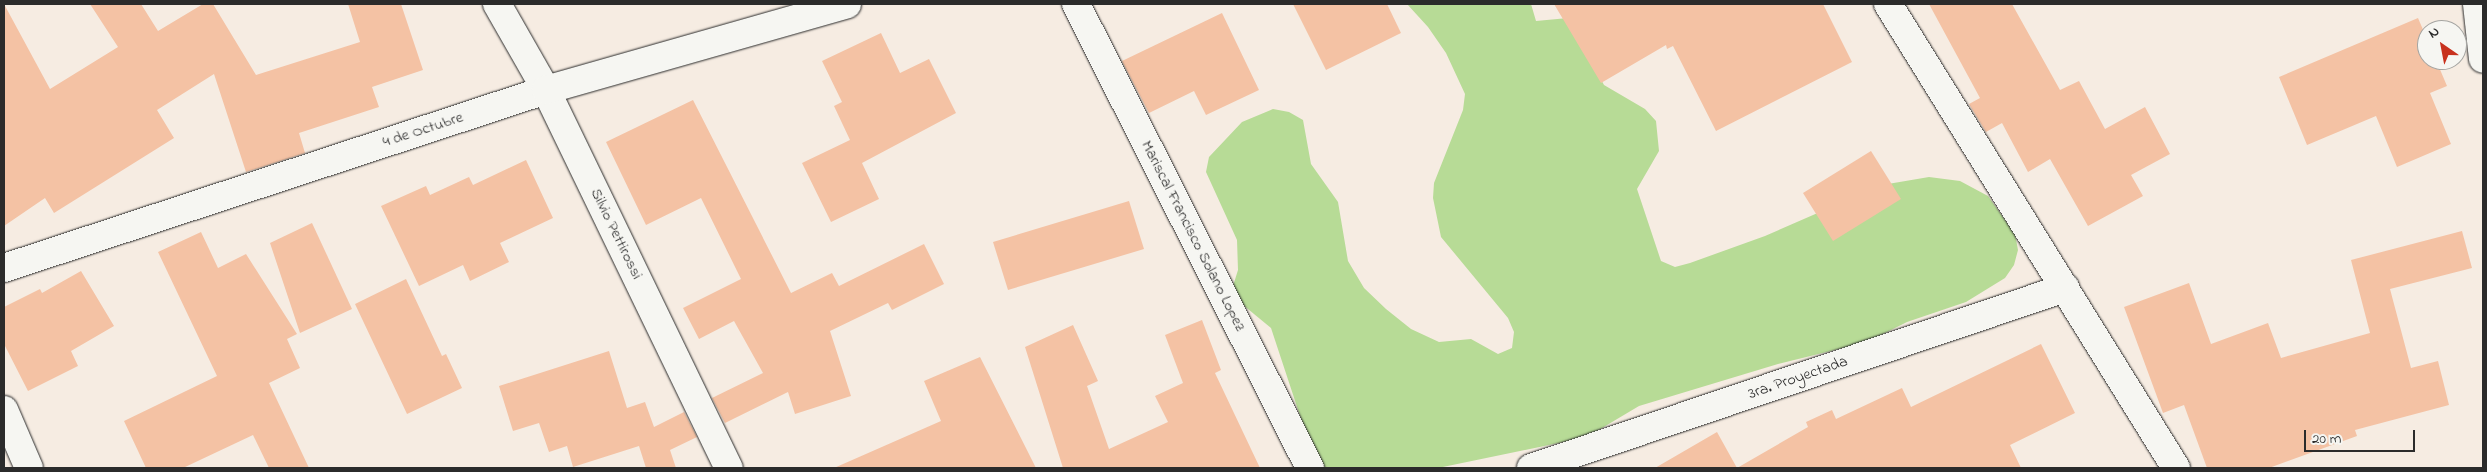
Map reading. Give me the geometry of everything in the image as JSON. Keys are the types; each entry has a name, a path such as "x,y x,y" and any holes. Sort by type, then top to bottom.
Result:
{"street":[{"name":"Silvio Pettirossi","path":"497,4 546,90 729,468"},
{"name":"4 de Octubre","path":"4,268 546,90 847,4"},
{"name":"Mariscal Francisco Solano Lopez","path":"1076,4 1310,468"},
{"path":"1888,4 2176,468"},
{"path":"2477,4 2483,59"},
{"name":"3ra. Proyectada","path":"1531,468 2065,288"},
{"path":"4,410 29,468"}],"green space":[{"path":"1407,4 1531,4 1536,21 1568,18 1604,85 1645,109 1656,121 1659,151 1637,189 1661,261 1675,267 1690,263 1765,236 1882,185 1929,177 1960,181 1988,196 2015,234 2018,250 2014,265 2005,278 1966,302 1907,322 1867,342 1778,364 1639,406 1597,431 1568,441 1438,468 1307,468 1305,431 1271,328 1237,300 1233,286 1238,270 1237,240 1206,172 1209,157 1242,122 1273,109 1289,112 1303,120 1311,164 1338,202 1348,261 1364,288 1386,309 1411,329 1439,342 1471,339 1498,354 1512,348 1514,332 1508,318 1441,237 1433,198 1434,183 1463,110 1465,94 1446,53 1428,27"}],"building":[{"path":"4,4 50,89 118,47 90,4 141,4 158,31 203,4 213,4 256,75 360,42 348,4 401,4 423,70 372,87 379,107 299,133 305,153 246,172 214,74 157,110 174,138 54,213 45,198 4,226"},
{"path":"1293,4 1387,4 1401,33 1326,70"},
{"path":"1554,4 1823,4 1852,62 1716,131 1673,46 1667,49 1666,45 1601,83"},
{"path":"1929,4 2012,4 2060,90 2079,81 2105,129 2145,107 2170,154 2131,175 2143,196 2088,226 2050,159 2028,172 2002,123 1986,132 1969,104 1980,98"},
{"path":"1222,13 1259,90 1206,115 1194,91 1149,113 1122,61"},
{"path":"2418,18 2417,70 2440,70 2447,86 2430,93 2451,144 2397,167 2376,116 2307,145 2279,77"},
{"path":"881,33 900,73 929,59 956,113 862,163 879,199 831,222 802,163 850,140 834,106 842,102 822,61"},
{"path":"693,100 791,293 832,273 839,286 924,244 944,284 892,310 888,303 830,331 851,396 795,414 788,392 725,423 712,398 763,373 734,321 699,339 683,308 741,279 701,198 646,225 606,142"},
{"path":"1871,151 1901,199 1833,241 1803,193"},
{"path":"526,160 553,218 500,243 509,262 470,281 463,265 419,286 381,206 426,186 430,195 469,177 473,185"},
{"path":"1129,201 1144,249 1008,290 993,242"},
{"path":"312,223 352,309 300,333 270,243"},
{"path":"2462,231 2472,268 2390,289 2411,368 2438,361 2449,405 2355,430 2357,436 2269,468 2207,468 2184,405 2163,413 2124,307 2189,283 2211,344 2268,323 2281,358 2370,333 2351,260"},
{"path":"201,232 218,268 246,254 297,334 287,339 300,368 269,383 309,468 269,468 253,435 183,468 146,468 124,421 217,376 158,252"},
{"path":"81,271 114,326 71,351 78,366 28,391 4,344 4,307 40,289 42,293"},
{"path":"406,279 442,356 446,354 462,388 407,414 355,304"},
{"path":"1202,320 1221,370 1215,373 1260,468 1063,468 1025,347 1073,325 1098,381 1087,386 1109,449 1168,422 1155,396 1183,383 1165,335"},
{"path":"2041,344 2075,413 2010,445 2021,468 1737,468 1808,427 1806,422 1832,410 1836,419 1902,388 1911,407"},
{"path":"609,351 627,408 645,402 654,427 684,412 697,437 670,450 676,468 646,468 639,446 573,467 567,446 549,452 539,423 513,431 499,386"},
{"path":"980,357 1036,468 834,468 941,421 924,381"},
{"path":"1717,432 1737,468 1655,468"}]}
